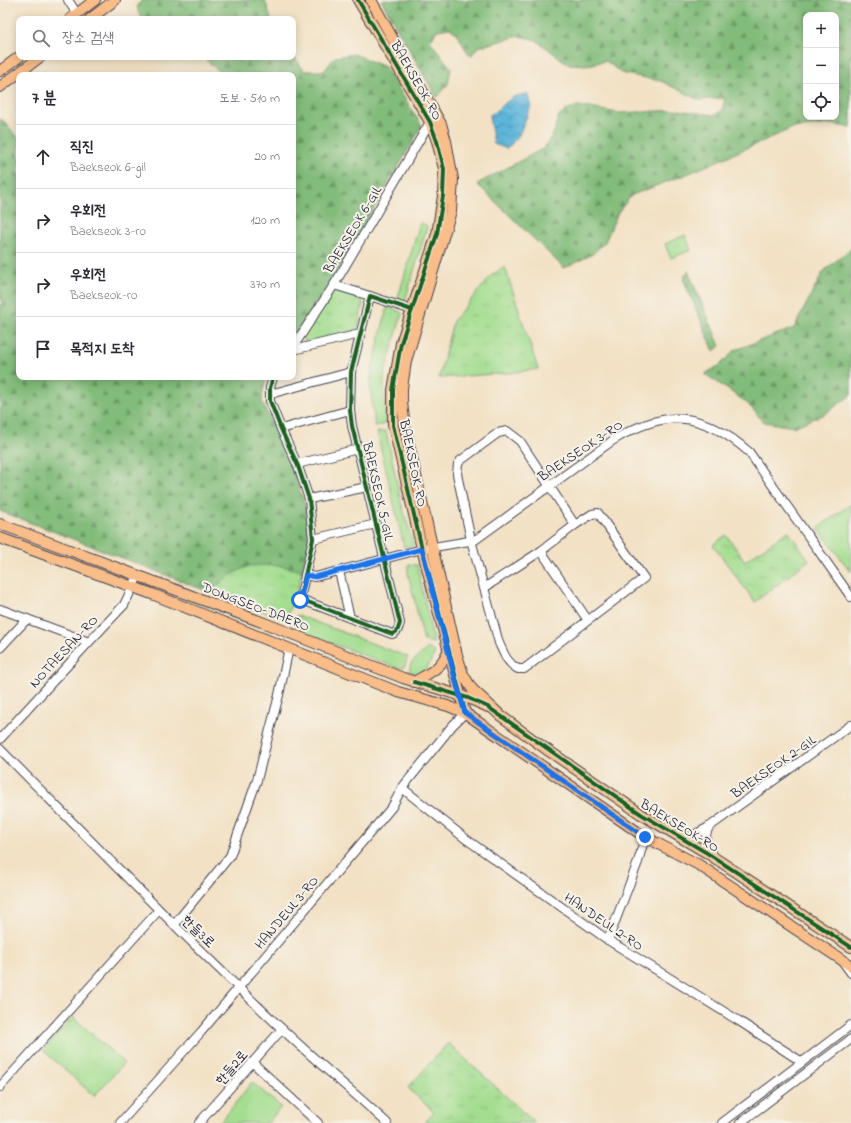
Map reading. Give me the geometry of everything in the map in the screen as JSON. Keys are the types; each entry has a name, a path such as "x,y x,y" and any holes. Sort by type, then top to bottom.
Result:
{"main road":[{"path":"73,16 95,0"},
{"path":"94,16 115,0"},
{"name":"BAEKSEOK-RO","path":"358,0 430,122 438,141 444,169 443,196 437,234 401,343 393,390 393,425 448,651 464,697 465,713 645,837 699,865 851,966"},
{"name":"BAEKSEOK-RO","path":"370,0 441,124 446,141 453,179 450,218 406,361 402,388 404,420 457,655 463,674 472,689 501,716 546,749 641,814 716,860 851,947"},
{"path":"0,71 16,59"},
{"path":"20,72 36,60"},
{"path":"0,87 16,75"},
{"name":"DONGSEO-DAERO","path":"0,524 260,621 414,682 464,697 488,707 501,716"},
{"name":"DONGSEO-DAERO","path":"0,538 289,648 398,692 448,706 465,713"},
{"path":"414,682 439,666 444,660 448,651"},
{"path":"463,674 464,697"}],"street":[{"path":"68,0 73,16"},
{"name":"BAEKSEOK 6-GIL","path":"296,342 334,285 430,122"},
{"path":"334,285 412,310"},
{"name":"BAEKSEOK 5-GIL","path":"306,575 300,600 392,634 398,630 400,623 350,410 351,372 370,296"},
{"path":"296,349 360,334"},
{"path":"270,394 351,372"},
{"path":"272,380 270,401 297,464 309,499 313,539 306,575"},
{"path":"281,429 350,410"},
{"name":"BAEKSEOK 3-RO","path":"306,575 315,577 422,549 475,540 628,431 647,423 667,419 682,419 707,424 718,429 749,452 850,595"},
{"path":"484,588 541,551 575,524 592,514 598,513 644,578 587,619 524,668 518,669 510,665 502,650 484,588 471,540 457,474 460,460 498,433 507,431 520,441 575,524"},
{"name":"BAEKSEOK 5-GIL","path":"297,464 358,449"},
{"name":"BAEKSEOK 5-GIL","path":"309,499 367,487"},
{"name":"BAEKSEOK 5-GIL","path":"313,539 376,524"},
{"path":"541,551 587,619"},
{"path":"340,571 350,618"},
{"name":"NOTAESAN-RO","path":"0,739 124,605 138,576"},
{"path":"0,609 89,642"},
{"path":"0,648 27,619"},
{"path":"174,925 230,856 257,780 279,695 289,648"},
{"name":"HANDEUL 3-RO","path":"120,1123 239,988 392,807 402,788 452,726 465,713"},
{"name":"BAEKSEOK 2-GIL","path":"678,837 692,836 709,827 851,725"},
{"name":"한들3로","path":"0,749 174,925 239,988 282,1029 387,1123"},
{"name":"HANDEUL 2-RO","path":"402,788 473,844 608,940 739,1020 802,1062"},
{"path":"709,827 706,832 706,842 709,850 716,860"},
{"path":"608,940 638,862 645,837"},
{"path":"0,1087 160,910"},
{"path":"840,958 851,973"},
{"path":"722,1123 851,1025"},
{"name":"한들2로","path":"200,1123 282,1029"},
{"path":"740,1123 851,1038"},
{"path":"252,1062 318,1123"}],"green space":[{"path":"144,0 265,0 270,16 140,16 137,5"},
{"path":"381,0 851,0 851,128 831,124 793,128 692,172 632,195 618,212 605,242 593,254 564,268 477,184 544,148 554,133 558,117 568,109 578,106 619,113 678,110 714,115 722,111 725,98 699,100 661,81 621,73 606,61 587,65 568,64 536,40 519,36 478,47 471,56 454,31 450,28 437,30 430,41 451,68 448,84 437,98"},
{"path":"354,54 385,67 422,126 329,285 296,334 296,72 220,72 206,60 296,60 305,71 324,71 335,57"},
{"path":"0,119 5,122 16,135 16,380 266,380 263,390 262,402 289,461 305,505 309,543 302,571 281,566 219,583 209,592 0,511 0,305 2,302 0,292"},
{"path":"420,223 425,224 427,227 405,301 397,301"},
{"path":"685,235 691,250 671,258 665,244"},
{"path":"851,248 851,395 825,414 793,427 764,422 746,402 705,374 720,365 735,350 794,328 823,272"},
{"path":"505,267 538,369 508,373 439,378 453,321 493,274"},
{"path":"688,271 720,346 714,351 683,279"},
{"path":"335,289 358,294 363,303 358,328 354,332 305,344 304,333"},
{"path":"389,307 401,312 402,314 384,376 385,424 375,426 370,388 372,370 387,308"},
{"path":"386,431 401,502 413,543 412,546 404,547 377,432"},
{"path":"851,504 851,572 818,528"},
{"path":"788,531 809,560 755,602 713,545 726,535 745,561"},
{"path":"409,564 417,565 434,643 424,641 408,573"},
{"path":"249,566 281,566 302,571 296,596 285,619 209,592 230,575"},
{"path":"297,615 408,657 404,667 398,668 293,629 292,627"},
{"path":"428,648 435,653 426,670 417,674 409,671 411,663"},
{"path":"73,1017 124,1063 94,1096 43,1050"},
{"path":"448,1043 535,1123 424,1123 434,1112 408,1088"},
{"path":"252,1082 281,1107 268,1123 220,1123"}],"water":[{"path":"528,93 531,106 519,135 507,149 494,144 489,116 513,97"}],"cycle path":[{"path":"358,0 430,122 437,141 444,169 443,196 437,234 401,343 393,390 393,425 422,549 465,713"},
{"path":"272,380 270,388 270,401 298,466 309,499 313,539 300,599 392,634 398,630 400,623 352,426 350,410 351,372 370,296 412,310"},
{"path":"414,682 468,698 488,707 641,814 707,853 851,947"}],"route":[{"path":"300,600 306,575 315,577 422,549 465,713 645,837"}]}
